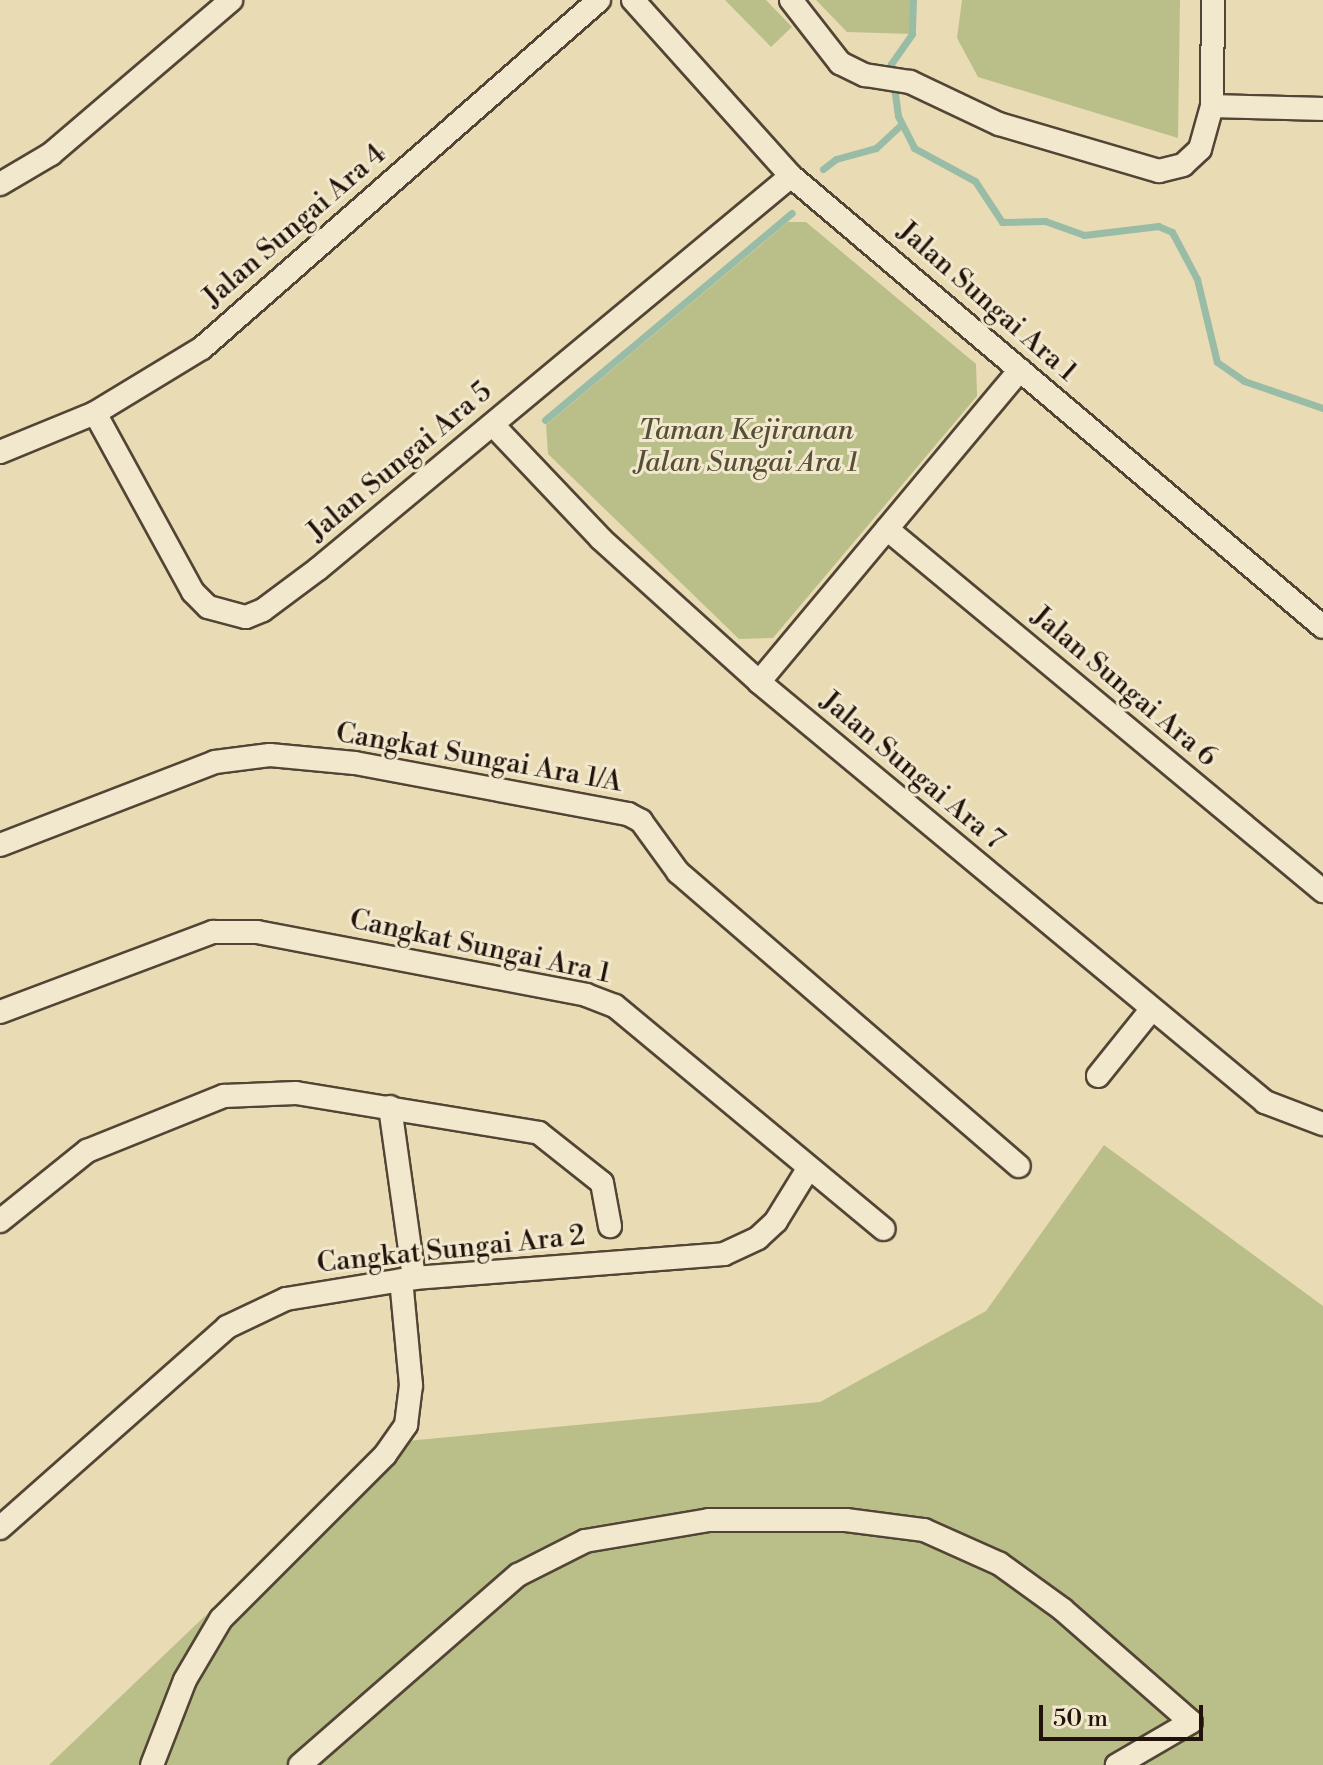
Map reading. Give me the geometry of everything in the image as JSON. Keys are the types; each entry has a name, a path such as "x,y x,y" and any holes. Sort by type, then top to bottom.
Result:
{"street":[{"path":"0,184 51,154 231,0"},
{"name":"Jalan Sungai Ara 4","path":"0,452 95,413 202,348 599,0"},
{"name":"Jalan Sungai Ara 1","path":"633,0 791,176 1323,627"},
{"path":"791,0 840,63 865,75 910,82 999,124 1159,171 1183,165 1200,149 1212,106 1213,0"},
{"path":"1212,106 1323,109"},
{"name":"Jalan Sungai Ara 5","path":"95,413 193,592 208,607 246,617 263,610 318,569 791,176"},
{"path":"759,682 1020,370"},
{"name":"Jalan Sungai Ara 7","path":"493,425 601,539 759,682 1265,1102 1323,1124"},
{"name":"Jalan Sungai Ara 6","path":"887,529 1323,891"},
{"name":"Cangkat Sungai Ara 1/A","path":"0,845 215,762 270,755 355,763 628,814 641,821 678,872 1019,1166"},
{"name":"Cangkat Sungai Ara 1","path":"0,1012 213,932 257,932 586,995 615,1006 884,1229"},
{"path":"1098,1076 1151,1010"},
{"path":"0,1221 87,1151 224,1096 296,1093 539,1133 602,1183 610,1226"},
{"path":"152,1765 185,1680 221,1619 385,1455 406,1425 411,1385 407,1279 390,1107"},
{"name":"Cangkat Sungai Ara 2","path":"0,1528 227,1327 286,1299 407,1279 724,1254 758,1238 776,1221 808,1169"},
{"path":"300,1765 518,1575 585,1541 709,1520 846,1520 924,1530 1000,1564 1062,1609 1191,1722 1117,1765"}],"green space":[{"path":"725,0 766,0 792,27 771,47"},
{"path":"816,0 913,0 912,34 847,32"},
{"path":"962,0 1180,0 1178,138 978,77 957,38"},
{"name":"Taman Kejiranan Jalan Sungai Ara 1","path":"788,222 806,222 976,364 977,396 773,638 739,639 548,454 546,425"},
{"path":"1104,1145 1323,1306 1323,1765 49,1765 386,1443 820,1402 986,1311"}],"waterway":[{"path":"913,0 912,34 891,64 898,116 914,148 975,181 1002,222 1045,221 1084,235 1158,226 1172,232 1197,279 1217,362 1244,381 1323,408"},
{"path":"823,169 836,159 876,148 901,125"},
{"path":"545,420 792,213"}]}
